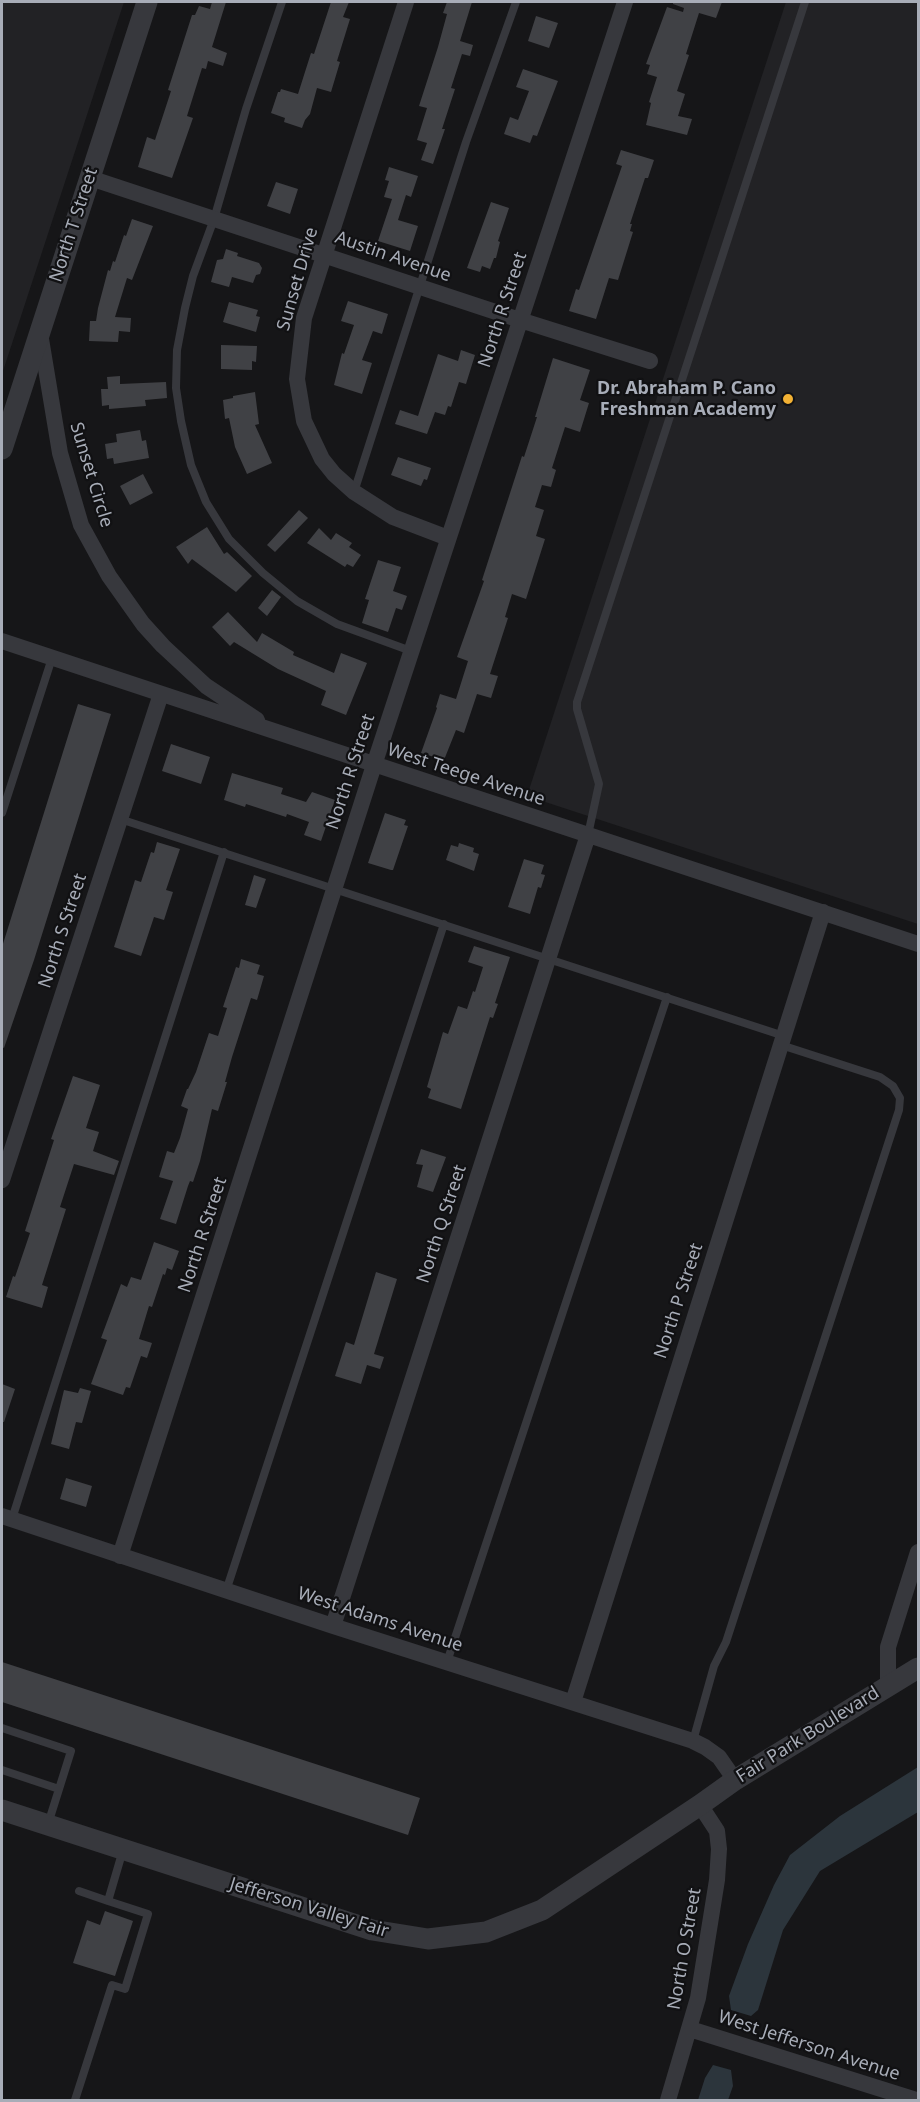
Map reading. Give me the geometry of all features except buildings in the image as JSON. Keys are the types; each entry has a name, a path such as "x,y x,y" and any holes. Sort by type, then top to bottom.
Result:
{"street":[{"name":"North T Street","path":"2,449 147,2"},
{"name":"Sunset Drive","path":"406,2 304,318 297,379 304,422 322,459 334,474 354,492 393,517 448,538"},
{"name":"North R Street","path":"120,1556 411,651 625,2"},
{"name":"Austin Avenue","path":"90,178 650,361"},
{"name":"Sunset Circle","path":"40,332 60,453 81,525 109,576 143,624 163,646 206,686 275,732"},
{"name":"West Teege Avenue","path":"2,641 918,944"},
{"name":"North S Street","path":"2,1180 161,694"},
{"name":"North Q Street","path":"333,1626 588,835"},
{"name":"North P Street","path":"573,1702 823,912"},
{"name":"West Adams Avenue","path":"7,1517 333,1626 693,1741 719,1757 735,1779"},
{"path":"888,1686 888,1647 918,1552"},
{"name":"Fair Park Boulevard","path":"700,1805 735,1779 918,1668"},
{"name":"Jefferson Valley Fair","path":"2,1810 372,1930 428,1939 486,1932 542,1910 700,1805"},
{"name":"North O Street","path":"668,2100 698,1998 719,1849 717,1831 700,1805"},
{"name":"West Jefferson Avenue","path":"690,2029 916,2100"}],"lane":[{"path":"282,2 246,109 214,219 193,276 185,309 177,350 176,388 181,421 191,465 206,502 229,539 263,573 297,601 337,624 411,651"},
{"path":"354,492 466,142 516,2"},
{"path":"588,835 599,784 577,709 578,702 805,2"},
{"path":"2,813 52,658"},
{"path":"120,819 667,998 880,1077 893,1086 897,1092 900,1098 899,1110 726,1642 714,1666 693,1741"},
{"path":"7,1517 224,852"},
{"path":"226,1591 444,924"},
{"path":"447,1662 667,998"},
{"path":"2,1728 71,1751 48,1825"},
{"path":"2,1770 59,1789"},
{"path":"108,1900 123,1850"},
{"path":"75,2100 112,1985 125,1989 148,1914 79,1891"}],"shaded area":[{"path":"2,2 124,2 2,374"},
{"name":"Dr. Abraham P. Cano Freshman Academy","path":"786,2 918,2 918,924 527,796"},
{"path":"918,1767 918,1812 820,1871 783,1930 758,2010 751,2016 731,2010 729,1996 748,1944 790,1855 840,1816"},
{"path":"713,2065 731,2070 733,2086 728,2100 698,2100 705,2078"}],"place":[{"name":"Dr. Abraham P. Cano Freshman Academy","path":"788,399"}]}
